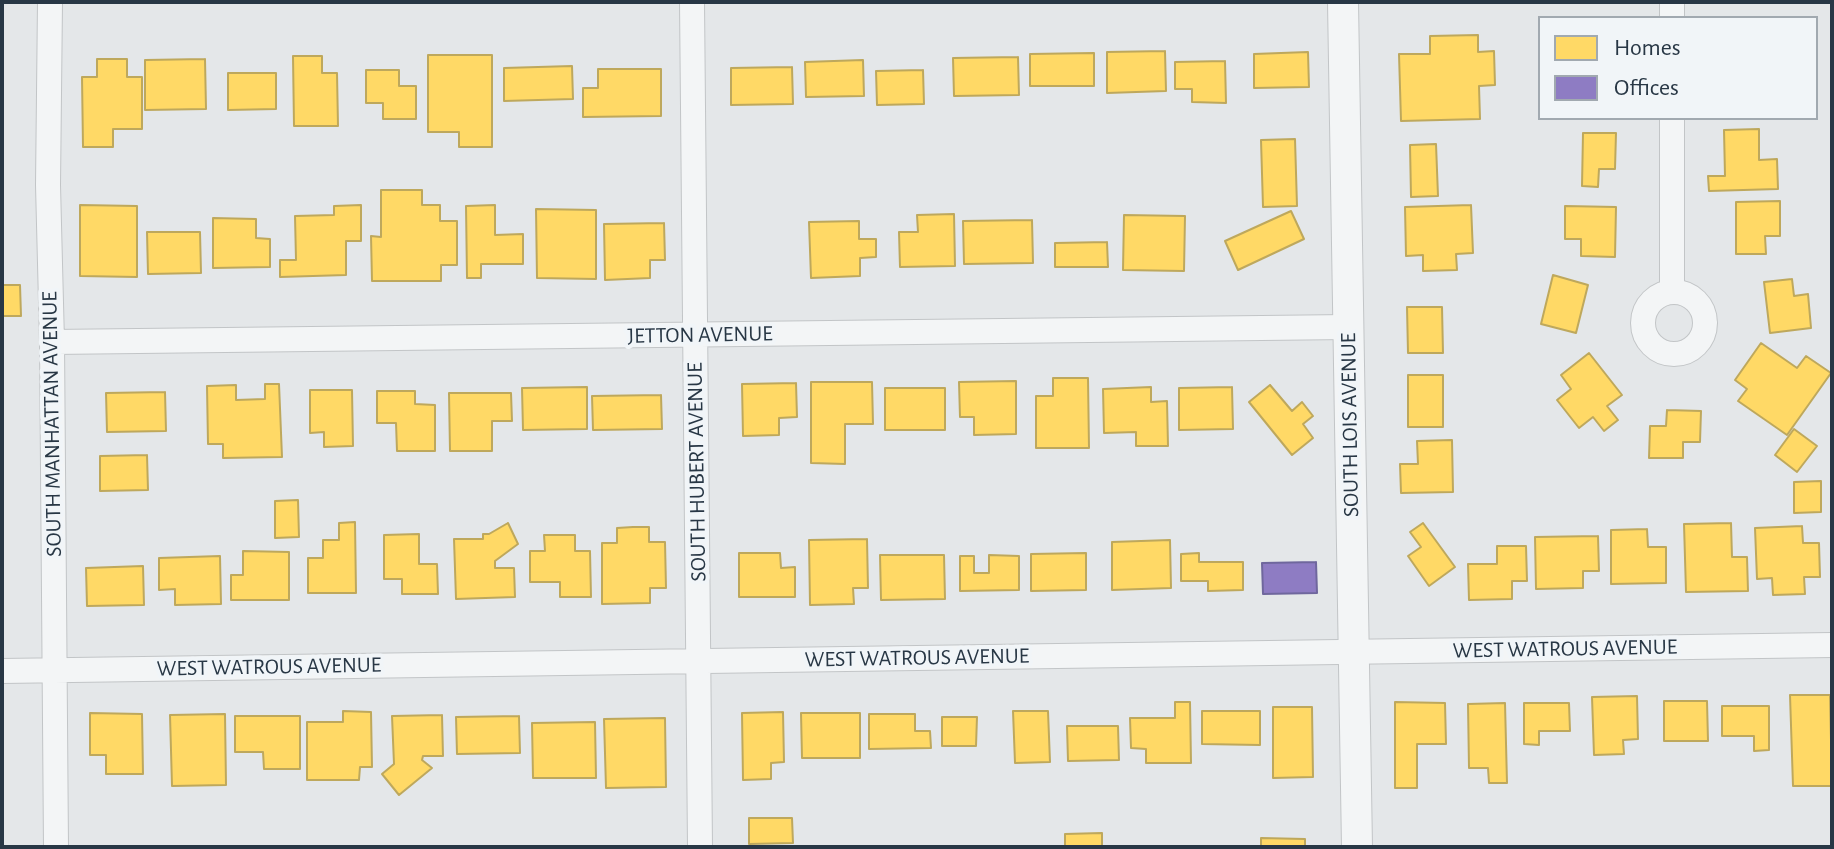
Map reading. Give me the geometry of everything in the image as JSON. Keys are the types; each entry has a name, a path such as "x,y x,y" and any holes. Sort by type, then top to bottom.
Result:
{"street":[{"name":"SOUTH MANHATTAN AVENUE","path":"50,2 48,185 56,847"},
{"name":"SOUTH HUBERT AVENUE","path":"692,2 700,847"},
{"name":"SOUTH LOIS AVENUE","path":"1343,2 1357,847"},
{"path":"1672,120 1672,292"},
{"name":"JETTON AVENUE","path":"52,342 1348,327"},
{"name":"WEST WATROUS AVENUE","path":"2,671 1832,645"}],"building: Homes":[{"path":"1478,35 1478,52 1494,51 1495,85 1479,86 1480,119 1401,121 1399,54 1430,54 1430,36"},
{"path":"1165,51 1166,91 1107,93 1107,52"},
{"path":"1308,52 1309,87 1254,88 1254,54"},
{"path":"1094,53 1094,86 1030,86 1030,54"},
{"path":"428,55 492,55 492,147 459,147 459,132 428,132"},
{"path":"293,56 322,56 322,73 337,73 338,126 294,126"},
{"path":"1018,57 1019,95 954,96 953,58"},
{"path":"97,59 127,59 127,77 142,77 142,129 113,129 113,147 83,147 82,77 97,77"},
{"path":"205,59 206,109 145,110 145,60"},
{"path":"863,60 864,96 806,97 805,62"},
{"path":"1225,61 1226,103 1192,102 1192,89 1175,89 1175,62"},
{"path":"572,66 573,99 504,101 504,68"},
{"path":"792,67 793,104 731,105 731,68"},
{"path":"598,69 661,69 661,116 583,117 583,88 598,88"},
{"path":"366,70 399,70 399,86 416,86 416,119 383,119 383,103 366,103"},
{"path":"923,70 924,104 877,105 876,71"},
{"path":"228,73 276,73 276,109 228,110"},
{"path":"1759,129 1759,160 1777,159 1778,189 1709,191 1708,176 1725,176 1724,130"},
{"path":"1583,133 1616,133 1615,169 1599,169 1598,187 1582,186"},
{"path":"1295,139 1297,206 1263,207 1261,140"},
{"path":"1436,144 1438,196 1411,197 1410,145"},
{"path":"381,190 422,190 422,205 440,205 440,221 457,221 457,265 441,265 441,281 372,281 371,236 381,237"},
{"path":"1780,201 1780,236 1765,236 1766,254 1736,254 1736,202"},
{"path":"80,205 137,206 137,277 80,276"},
{"path":"361,205 361,241 346,241 346,275 280,277 280,260 296,260 295,216 334,215 334,206"},
{"path":"495,205 495,235 523,234 523,264 481,264 481,278 467,278 466,206"},
{"path":"1471,205 1473,253 1456,254 1457,270 1423,271 1423,255 1406,256 1405,207"},
{"path":"1565,206 1616,207 1615,257 1581,256 1581,239 1565,239"},
{"path":"536,209 596,210 596,279 537,278"},
{"path":"1291,211 1304,239 1238,270 1225,241"},
{"path":"954,214 955,266 900,267 899,232 918,232 917,215"},
{"path":"1124,215 1185,216 1184,271 1123,270"},
{"path":"213,218 256,219 256,238 270,239 270,267 213,268"},
{"path":"1032,220 1033,263 964,264 963,221"},
{"path":"859,221 859,239 876,239 876,257 860,258 860,276 811,278 809,222"},
{"path":"664,223 665,260 650,260 650,278 605,280 604,224"},
{"path":"147,232 200,232 201,273 148,274"},
{"path":"1107,242 1108,267 1055,267 1055,243"},
{"path":"1553,275 1588,285 1576,333 1541,324"},
{"path":"1792,279 1794,296 1808,294 1811,328 1770,333 1764,282"},
{"path":"2,285 20,285 21,316 2,316"},
{"path":"1407,307 1442,307 1443,353 1408,353"},
{"path":"1761,343 1797,368 1806,356 1831,373 1787,435 1738,401 1747,389 1735,380"},
{"path":"1589,353 1622,395 1607,406 1618,420 1604,431 1593,417 1579,428 1557,400 1571,389 1561,375"},
{"path":"1408,375 1443,375 1443,427 1408,427"},
{"path":"1053,378 1088,378 1089,448 1036,448 1036,396 1053,396"},
{"path":"1016,381 1016,434 974,435 974,417 960,417 959,382"},
{"path":"811,382 872,382 873,424 845,424 845,464 811,463"},
{"path":"796,383 797,417 779,418 779,435 743,436 742,384"},
{"path":"265,384 279,384 282,457 223,458 223,444 208,444 207,386 236,385 236,400 265,399"},
{"path":"1270,385 1292,411 1302,402 1313,416 1303,424 1313,438 1292,455 1249,402"},
{"path":"587,387 587,429 523,430 522,388"},
{"path":"1151,387 1151,402 1167,401 1168,446 1136,446 1136,432 1104,433 1103,389"},
{"path":"1232,387 1233,429 1179,430 1179,388"},
{"path":"885,388 945,388 945,430 885,430"},
{"path":"310,390 352,390 353,446 324,447 324,432 310,433"},
{"path":"377,391 415,391 415,404 435,405 435,451 397,451 396,423 377,423"},
{"path":"165,392 166,431 107,432 106,393"},
{"path":"449,393 511,393 512,421 492,421 492,451 450,451"},
{"path":"661,395 662,429 593,430 592,396"},
{"path":"1667,410 1701,411 1700,442 1683,442 1683,458 1649,458 1650,426 1666,426"},
{"path":"1794,429 1817,446 1797,472 1775,455"},
{"path":"1452,440 1453,492 1401,493 1400,464 1418,464 1417,441"},
{"path":"147,455 148,490 100,491 100,456"},
{"path":"1821,481 1821,512 1794,513 1794,482"},
{"path":"298,500 299,537 275,538 275,501"},
{"path":"355,522 356,593 308,593 308,558 323,558 323,540 339,540 339,523"},
{"path":"508,523 518,544 495,561 495,568 514,568 515,597 456,599 454,539 483,539 483,534 489,534"},
{"path":"1423,523 1455,567 1429,586 1408,556 1421,547 1410,532"},
{"path":"1731,523 1732,557 1747,557 1748,591 1686,592 1684,524"},
{"path":"1802,526 1803,543 1819,543 1820,577 1804,577 1805,594 1773,595 1772,578 1757,579 1755,528"},
{"path":"649,527 649,542 665,542 666,588 650,588 650,603 602,604 602,543 617,543 617,528"},
{"path":"1647,529 1648,547 1666,547 1666,583 1611,584 1611,530"},
{"path":"419,534 419,564 437,564 438,594 402,594 402,579 384,579 384,535"},
{"path":"544,535 575,535 575,551 590,551 591,597 560,597 560,582 530,582 530,551 545,551"},
{"path":"1598,536 1599,571 1583,571 1583,588 1536,589 1535,537"},
{"path":"867,539 868,588 853,588 854,604 810,605 809,540"},
{"path":"1170,540 1171,588 1112,590 1112,542"},
{"path":"1497,546 1526,546 1527,581 1512,581 1512,599 1469,600 1468,564 1497,564"},
{"path":"243,551 289,552 289,600 231,600 231,575 243,575"},
{"path":"739,553 780,553 781,568 795,567 795,597 739,597"},
{"path":"1086,553 1086,590 1031,591 1031,554"},
{"path":"1199,553 1199,562 1243,562 1243,590 1208,591 1208,581 1181,581 1181,554"},
{"path":"880,555 944,555 945,599 881,600"},
{"path":"989,555 1019,556 1019,590 960,591 960,556 974,556 974,573 989,573"},
{"path":"220,556 221,604 175,605 175,589 159,590 159,558"},
{"path":"143,566 144,605 87,606 86,568"},
{"path":"1790,695 1830,695 1832,786 1793,786"},
{"path":"1637,696 1638,739 1623,740 1624,754 1594,755 1592,697"},
{"path":"1664,701 1707,701 1708,741 1664,741"},
{"path":"1175,702 1190,702 1191,763 1146,763 1146,749 1131,748 1130,718 1175,718"},
{"path":"1395,702 1445,703 1446,744 1417,744 1417,788 1395,788"},
{"path":"1505,703 1507,783 1489,783 1488,768 1469,768 1468,704"},
{"path":"1524,703 1569,703 1570,731 1539,731 1539,745 1524,744"},
{"path":"1722,706 1769,706 1769,750 1754,751 1754,736 1722,736"},
{"path":"1273,707 1312,707 1313,777 1273,778"},
{"path":"343,711 371,712 372,767 360,767 359,780 307,780 307,722 343,722"},
{"path":"1013,711 1048,711 1050,762 1015,763"},
{"path":"1202,711 1260,711 1260,745 1202,744"},
{"path":"783,712 784,762 771,763 771,779 743,780 742,713"},
{"path":"90,713 142,714 143,774 106,774 106,755 90,755"},
{"path":"801,713 860,713 860,758 802,758"},
{"path":"225,714 226,785 172,786 170,715"},
{"path":"869,714 915,714 915,731 930,731 931,748 869,749"},
{"path":"442,715 443,756 423,756 422,760 432,768 399,795 382,774 394,764 392,716"},
{"path":"235,716 300,716 300,769 264,769 263,752 235,752"},
{"path":"519,716 520,753 457,754 456,717"},
{"path":"942,717 977,717 976,746 942,746"},
{"path":"665,718 666,787 606,788 604,719"},
{"path":"595,722 596,778 533,778 532,723"},
{"path":"1067,726 1118,726 1119,760 1068,761"},
{"path":"749,818 792,818 793,843 749,844"},
{"path":"1102,833 1102,847 1065,847 1065,834"},
{"path":"1261,838 1305,839 1305,847 1261,847"}],"building: Offices":[{"path":"1316,562 1317,593 1263,594 1262,563"}]}
